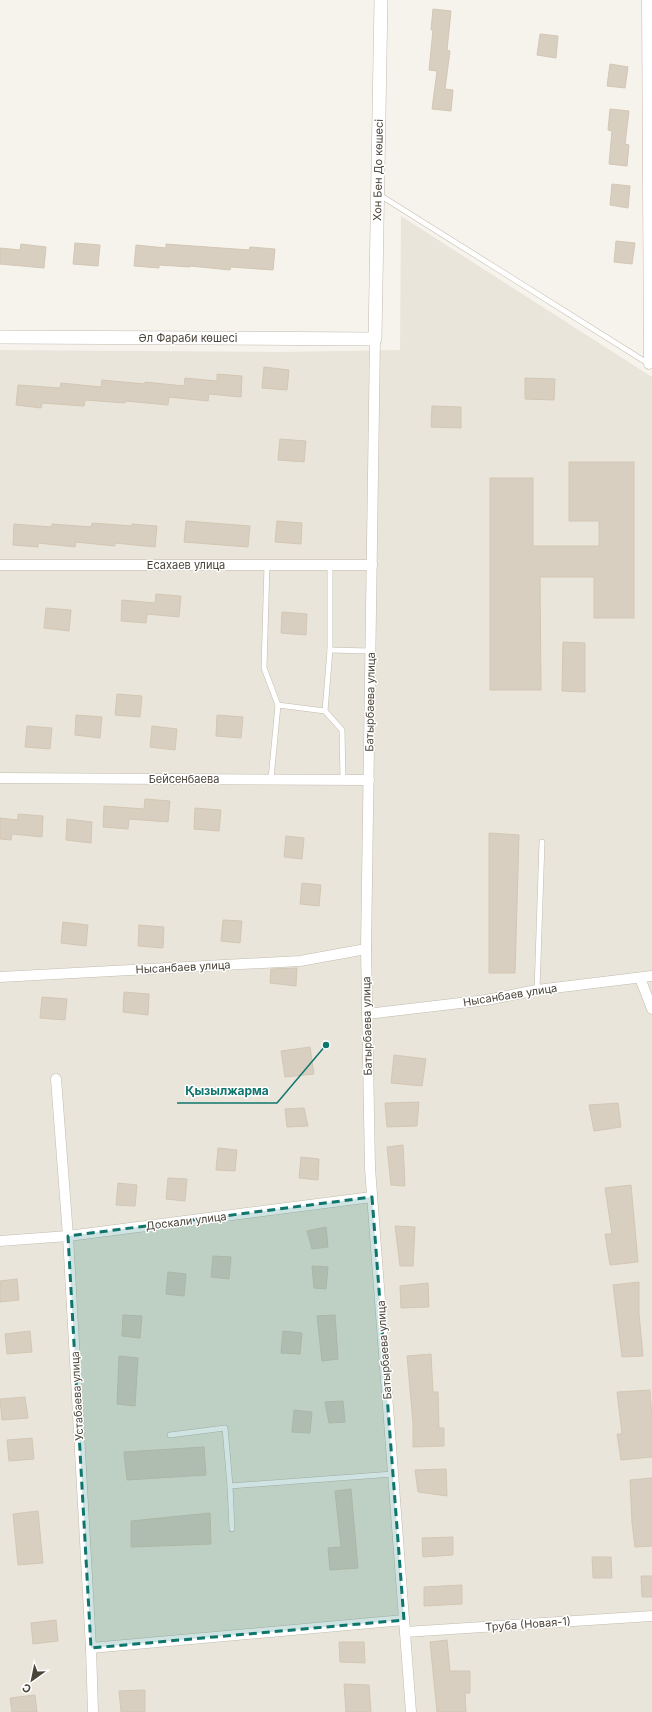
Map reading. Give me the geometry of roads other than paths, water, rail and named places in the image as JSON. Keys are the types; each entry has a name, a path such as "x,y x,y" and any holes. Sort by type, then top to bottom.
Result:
{"street":[{"name":"Хон Бен До көшесі","path":"375,339 381,0"},
{"path":"647,0 650,365"},
{"name":"Әл Фараби көшесі","path":"0,337 375,339"},
{"name":"Батырбаева улица","path":"375,339 366,949 370,1168 411,1712"},
{"name":"Есахаев улица","path":"0,565 372,565"},
{"name":"Бейсенбаева","path":"0,778 369,780"},
{"name":"Нысанбаев улица","path":"0,977 300,960 366,949"},
{"name":"Нысанбаев улица","path":"367,1014 486,1000 537,990 652,976"},
{"path":"640,978 652,1009"},
{"name":"Устабаева улица","path":"56,1079 68,1236 91,1648 93,1712"},
{"name":"Доскали улица","path":"0,1240 68,1236 372,1197"},
{"name":"Труба (Новая-1)","path":"405,1632 652,1616"},
{"path":"91,1648 404,1620"}],"lane":[{"path":"378,194 650,365"},
{"path":"266,565 264,668 278,705 271,779"},
{"path":"325,711 330,650 330,565"},
{"path":"330,650 370,651"},
{"path":"278,705 325,711 342,730 344,780"},
{"path":"537,990 542,842"},
{"path":"170,1435 225,1428 232,1529"},
{"path":"230,1486 393,1474"}],"place":[{"name":"Қызылжарма","path":"326,1045"}]}
